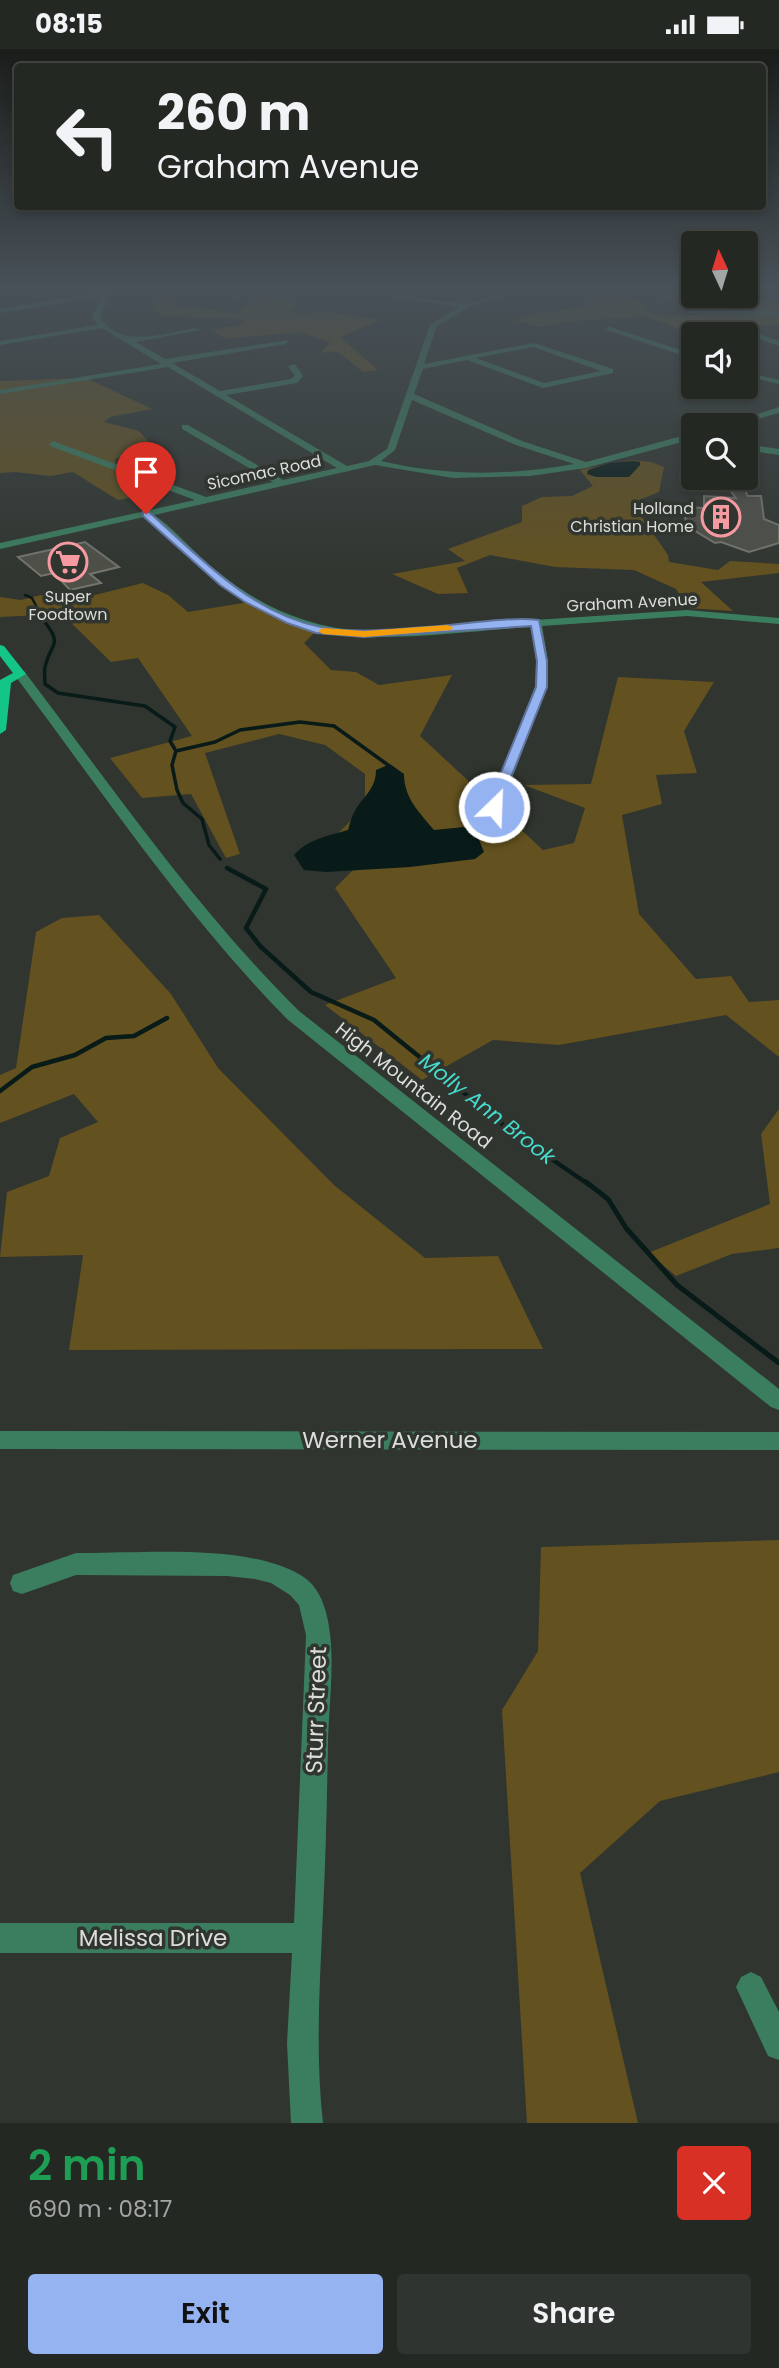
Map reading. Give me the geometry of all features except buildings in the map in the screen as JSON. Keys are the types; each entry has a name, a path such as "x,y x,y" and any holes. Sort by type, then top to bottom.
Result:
{"main road":[{"name":"High Mountain Road","path":"0,648 20,674"},
{"path":"0,730 5,681 20,674"}],"street":[{"path":"0,392 41,385"},
{"path":"203,385 347,470"},
{"path":"219,394 268,385"},
{"path":"373,462 391,450 412,385"},
{"path":"409,395 519,443 586,465"},
{"path":"758,416 779,410"},
{"path":"185,427 283,484"},
{"path":"373,462 419,473 475,478 519,477 586,465 681,439"},
{"path":"53,444 207,501"},
{"path":"758,449 779,452"},
{"name":"Sicomac Road","path":"0,547 373,462"},
{"name":"Graham Avenue","path":"146,514 223,583 248,600 290,621 319,630 364,634 687,613 779,621"},
{"path":"494,807 541,687 542,661 536,622"},
{"name":"High Mountain Road","path":"20,674 187,895 258,980 293,1015 779,1401"},
{"name":"Werner Avenue","path":"0,1440 779,1441"},
{"name":"Sturr Street","path":"22,1583 76,1564 227,1565 255,1568 276,1574 299,1587 310,1600 318,1635 302,2081 307,2123"},
{"name":"Melissa Drive","path":"0,1938 307,1938"},
{"path":"751,1987 779,2045"}],"shaded area":[{"path":"0,385 100,385 152,409 110,417 104,422 139,431 153,447 115,459 116,466 172,489 118,500 73,472 50,476 0,473"},
{"path":"631,460 651,462 664,467 659,492 632,503 668,555 669,562 718,570 730,561 779,564 779,573 701,582 733,611 687,608 676,589 634,570 555,567 490,555 457,568 468,593 438,594 392,574 465,561 448,549 522,522 522,506 542,497 572,496 593,486 580,470"},
{"path":"640,462 640,465 629,477 596,477 587,474 588,470 610,463"},
{"path":"143,583 168,595 188,612 255,601 316,631 304,643 331,670 356,672 379,685 452,675 420,736 543,850 574,843 585,808 524,785 591,784 618,677 714,682 684,731 697,773 656,775 662,804 622,815 639,914 696,979 731,976 749,1002 779,1000 779,1057 726,1015 559,1045 493,1040 422,1080 325,1005 396,978 335,888 355,868 318,854 365,806 365,774 325,745 279,734 205,753 240,854 226,858 191,794 142,798 110,758 192,736 138,658 111,662 62,614 0,617 0,597 21,600 41,595 75,600"},
{"path":"390,764 404,774 410,798 434,830 464,827 475,830 484,852 475,859 410,867 326,872 304,870 294,855 312,842 348,830 355,811 372,787 376,770"},
{"path":"99,915 171,994 218,1068 334,1185 425,1258 498,1256 543,1349 69,1350 83,1255 0,1257 7,1192 49,1176 60,1138 98,1122 74,1094 0,1123 0,1075 16,1068 36,932 62,918"},
{"path":"779,1109 779,1248 732,1254 676,1276 648,1253 770,1204 761,1134"},
{"path":"779,1540 779,1772 660,1801 580,1873 638,2123 527,2123 502,1710 538,1651 541,1547"}],"waterway":[{"name":"Molly Ann Brook","path":"25,595 32,598 45,623"},
{"name":"Molly Ann Brook","path":"44,621 54,640 45,667 45,684 58,693 145,706 175,727 170,741 176,751"},
{"path":"176,751 215,742 240,730 300,722 334,726 388,765"},
{"name":"Molly Ann Brook","path":"176,751 172,765 177,790 183,803 202,819 209,845 220,859"},
{"name":"Molly Ann Brook","path":"227,868 266,889 246,928 260,946 311,992 374,1020 512,1132 588,1184"},
{"path":"0,1091 32,1067 75,1055 106,1038 134,1036 167,1018"},
{"name":"Molly Ann Brook","path":"586,1182 608,1199 626,1228 677,1285 779,1363"}],"slow traffic":[{"path":"323,631 364,634 448,628"}],"place":[{"name":"Holland Christian Home","path":"721,517"},
{"name":"Super Foodtown","path":"68,562"}],"route":[{"path":"146,514 155,519 223,583 248,600 290,621 319,630 364,634 536,622 542,661 541,687 494,807"}]}
